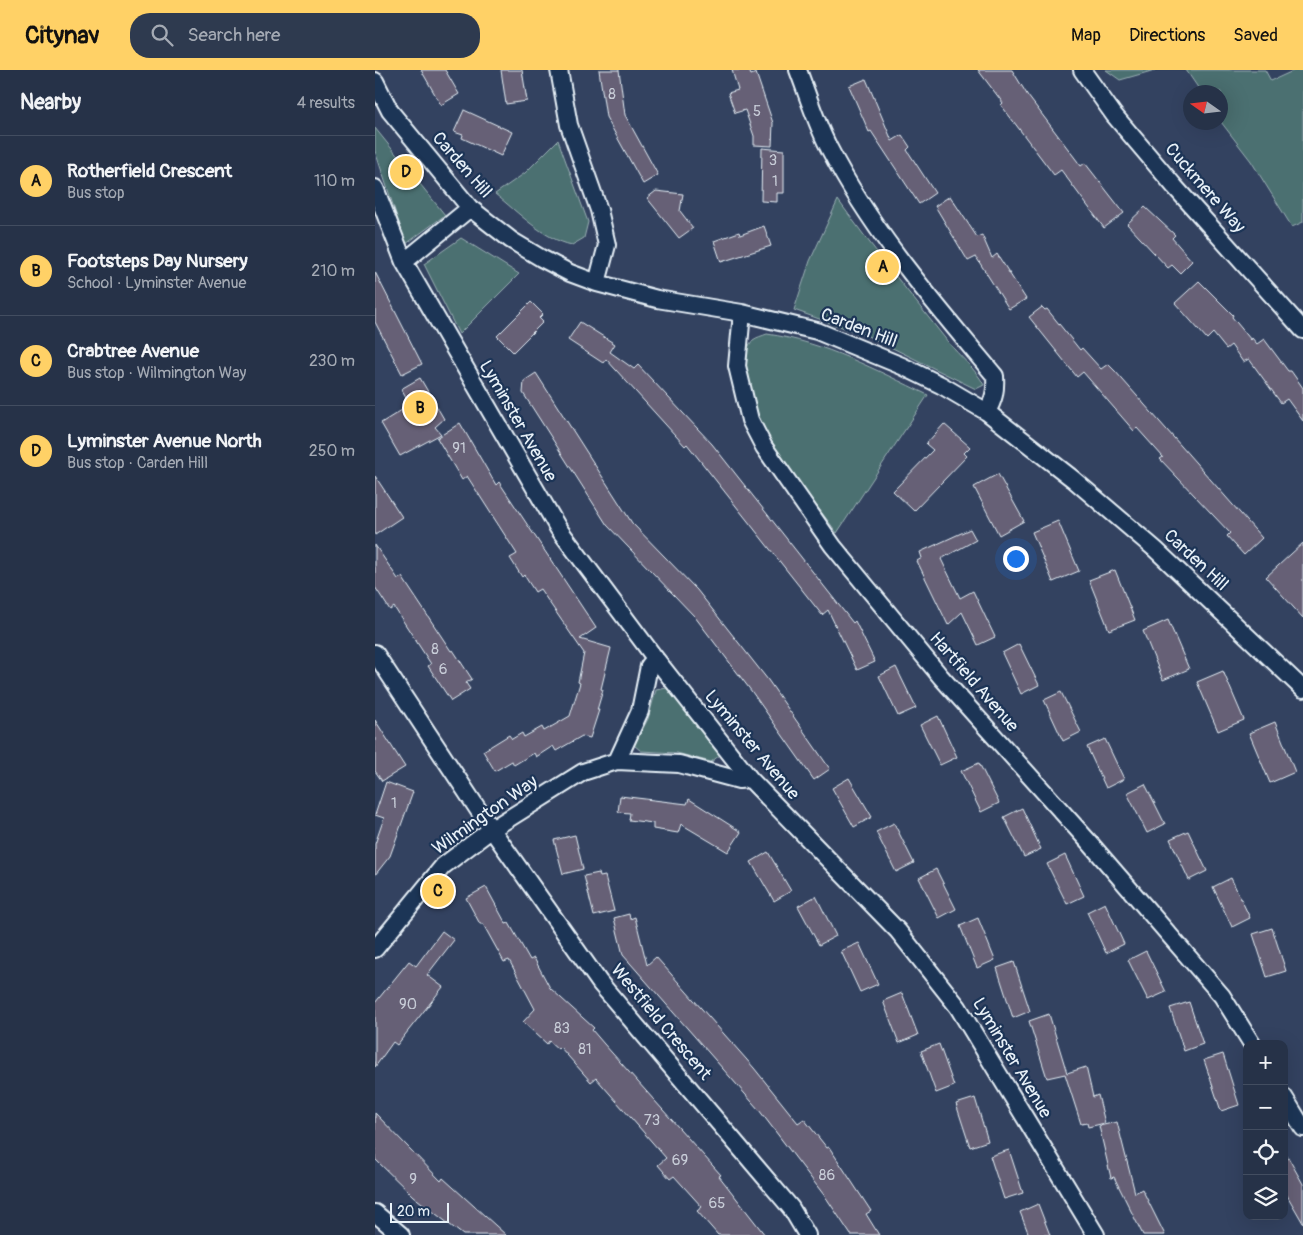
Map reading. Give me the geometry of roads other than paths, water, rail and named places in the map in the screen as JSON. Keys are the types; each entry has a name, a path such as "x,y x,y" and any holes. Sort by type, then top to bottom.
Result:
{"street":[{"path":"559,70 569,125 599,210 607,245 597,283"},
{"path":"798,70 828,147 871,220 900,259 995,376 996,389 994,399 987,412"},
{"name":"Cuckmere Way","path":"1082,70 1114,115 1175,188 1303,330"},
{"name":"Carden Hill","path":"375,81 390,111 470,208 526,249 570,273 597,283 657,299 742,313 817,331 858,347 941,385 987,412 1073,478 1155,549 1303,689"},
{"name":"Lyminster Avenue","path":"375,188 404,262 558,528 655,658 750,779 898,931 958,1007 1096,1235"},
{"path":"404,262 470,208"},
{"name":"Hartfield Avenue","path":"742,313 737,366 750,420 764,447 833,546 941,677 1089,842 1222,996 1249,1040"},
{"name":"Westfield Crescent","path":"375,653 492,829 600,983 791,1208 807,1235"},
{"path":"617,761 640,711 649,666 655,658"},
{"name":"Wilmington Way","path":"375,949 443,866 492,829 583,772 617,761 679,764 739,780 750,779"},
{"path":"1288,1104 1303,1128"},
{"path":"375,1213 401,1235"}],"place":[{"name":"Lyminster Avenue North","path":"406,172"},
{"name":"Rotherfield Crescent","path":"883,267"},
{"name":"Footsteps Day Nursery","path":"420,408"},
{"name":"Crabtree Avenue","path":"438,891"}]}
